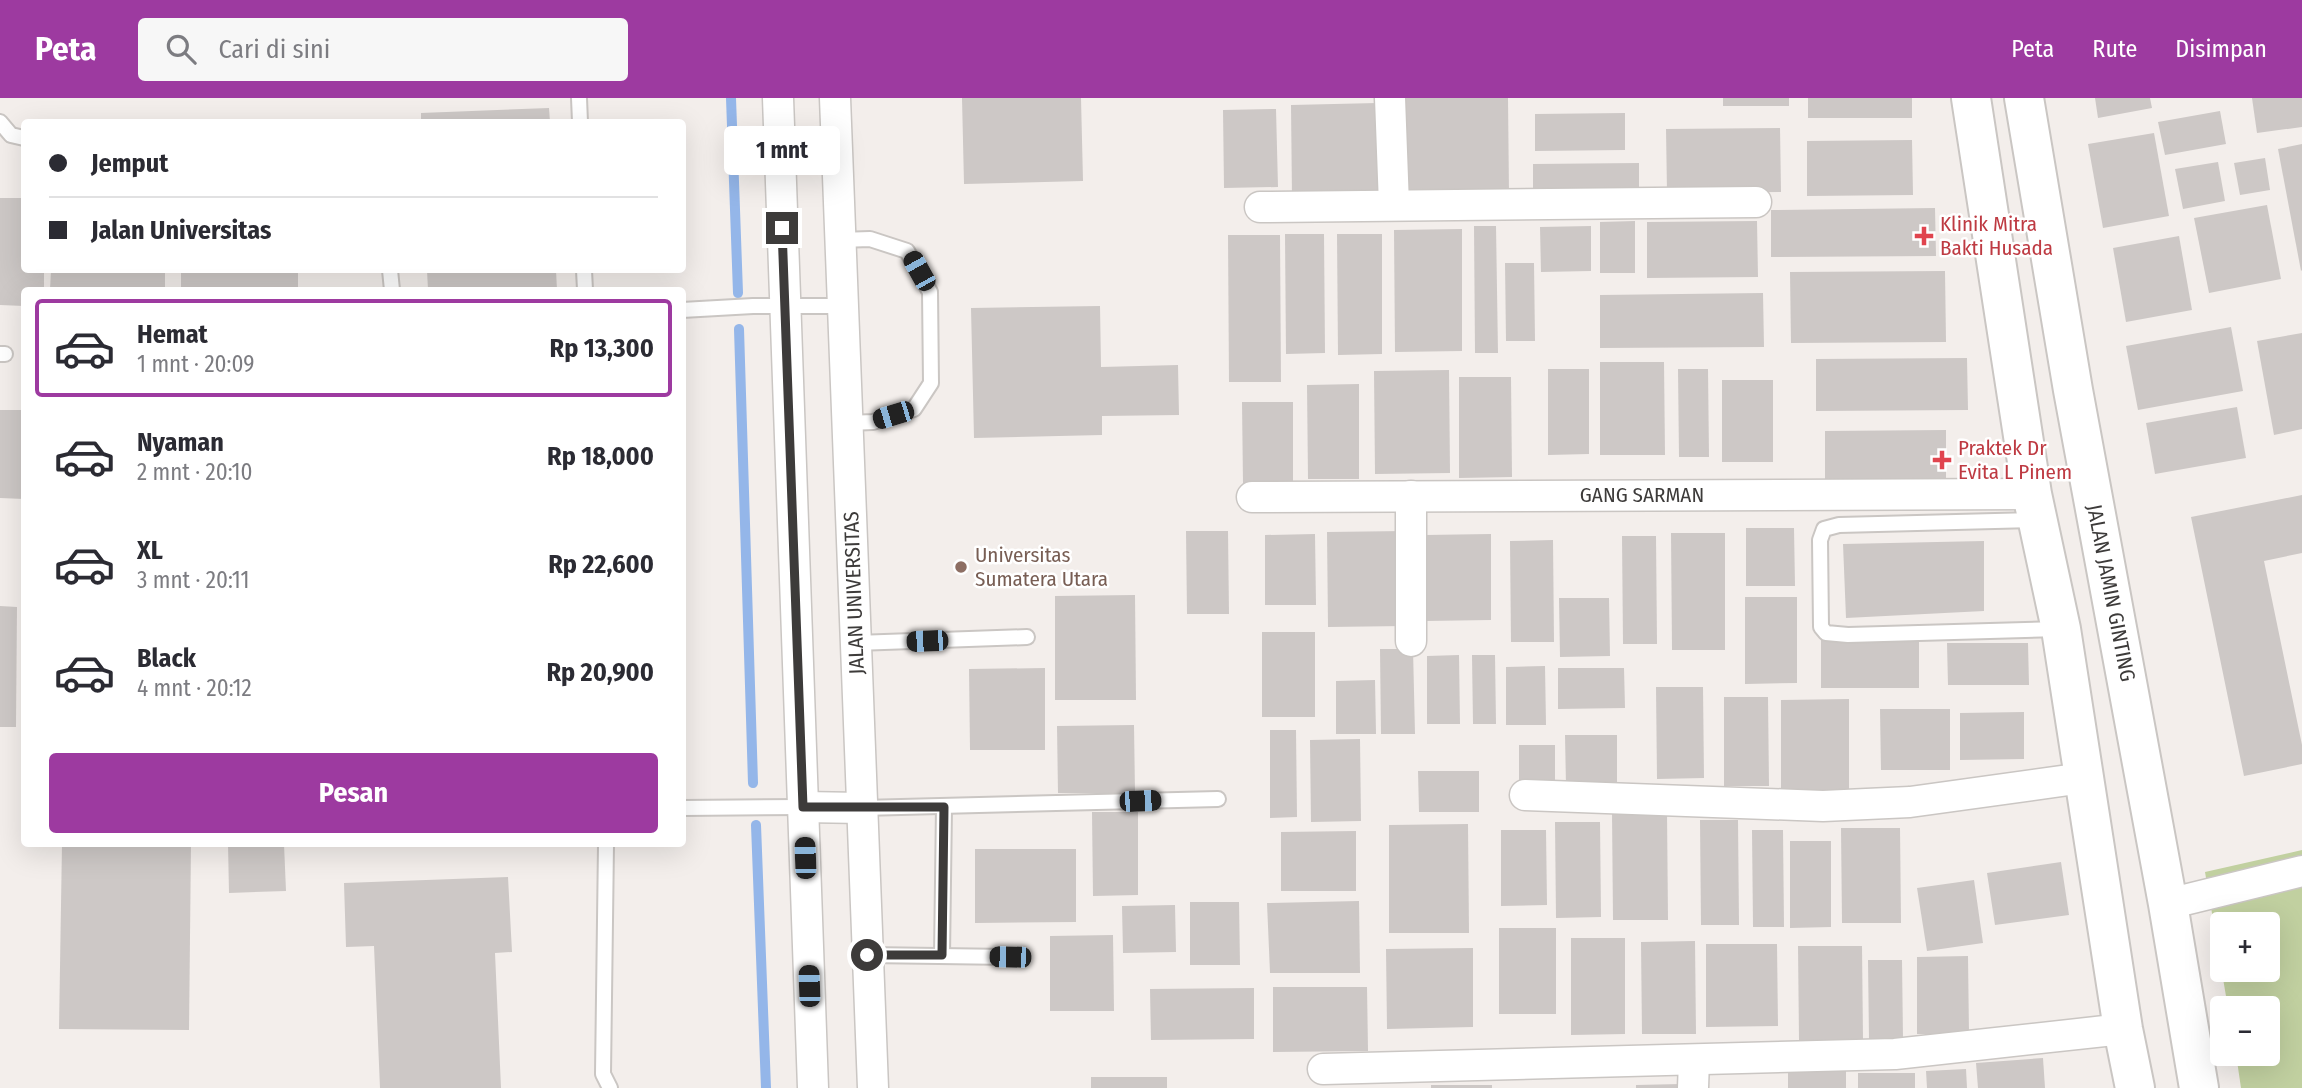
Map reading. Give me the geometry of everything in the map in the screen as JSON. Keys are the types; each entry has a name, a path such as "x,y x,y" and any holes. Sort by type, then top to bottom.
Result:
{"main road":[{"path":"1971,98 2035,507 2060,629 2123,1029 2135,1088"},
{"name":"JALAN JAMIN GINTING","path":"2024,98 2073,390 2168,904 2199,1088"}],"street":[{"path":"778,98 813,1088"},
{"name":"JALAN UNIVERSITAS","path":"835,98 873,1088"},
{"path":"1390,98 1394,205"},
{"path":"1260,207 1756,202"},
{"path":"1412,496 1412,641"},
{"name":"GANG SARMAN","path":"1252,497 1412,496 2035,507"},
{"path":"1525,795 1823,806 1910,802 2083,778"},
{"path":"803,807 862,808"},
{"path":"2168,904 2302,871"},
{"path":"1323,1069 1693,1074 2123,1029"}],"lane":[{"path":"579,98 580,119"},
{"path":"0,122 12,136"},
{"path":"840,240 870,239 907,251 930,292 932,383 914,409 873,422 848,424"},
{"path":"686,310 842,306"},
{"path":"2035,507 1839,525 1824,529 1820,540 1821,627 1826,633 1848,635 2060,629"},
{"path":"856,643 1027,637"},
{"path":"862,808 1218,799"},
{"path":"686,808 803,807"},
{"path":"942,955 944,807"},
{"path":"606,847 603,1074 610,1088"},
{"path":"867,955 1010,957"}],"green space":[{"path":"2302,850 2302,1088 2241,1088 2238,1066 2280,1066 2280,996 2226,996 2224,982 2280,982 2280,912 2212,912 2205,872"}],"building":[{"path":"962,98 1081,98 1083,181 964,184"},
{"path":"1404,98 1508,98 1509,194 1405,194"},
{"path":"1723,98 1789,98 1789,106 1723,106"},
{"path":"1808,98 1912,98 1912,118 1808,118"},
{"path":"2095,98 2150,98 2152,108 2098,118"},
{"path":"2252,98 2302,98 2302,127 2257,133"},
{"path":"1377,103 1379,197 1292,198 1291,105"},
{"path":"549,108 550,119 421,119 421,113"},
{"path":"1276,109 1278,187 1224,188 1223,110"},
{"path":"2220,111 2226,144 2165,155 2158,122"},
{"path":"1625,113 1625,150 1535,151 1535,114"},
{"path":"1780,128 1781,192 1667,193 1666,129"},
{"path":"2154,133 2169,216 2103,228 2088,144"},
{"path":"1912,140 1913,195 1807,196 1807,141"},
{"path":"2302,144 2302,270 2301,271 2278,149"},
{"path":"2265,158 2270,190 2240,195 2234,163"},
{"path":"2218,162 2225,201 2183,209 2175,169"},
{"path":"1639,163 1639,196 1533,197 1533,164"},
{"path":"0,198 21,198 21,273 44,273 44,287 21,287 21,306 0,305"},
{"path":"2267,205 2281,279 2209,293 2194,218"},
{"path":"1935,208 1936,256 1771,257 1771,210"},
{"path":"1635,221 1635,273 1600,273 1600,222"},
{"path":"1757,221 1758,277 1647,278 1647,222"},
{"path":"1474,226 1496,226 1498,353 1475,353"},
{"path":"1591,226 1591,271 1541,272 1540,227"},
{"path":"1462,229 1462,351 1395,352 1394,230"},
{"path":"1285,234 1324,234 1325,353 1286,354"},
{"path":"1337,234 1382,234 1382,354 1338,355"},
{"path":"1228,235 1280,235 1281,382 1229,382"},
{"path":"2179,236 2192,310 2126,322 2113,248"},
{"path":"1505,263 1534,263 1535,341 1506,341"},
{"path":"1945,271 1946,342 1791,343 1790,272"},
{"path":"51,273 165,273 165,287 50,287"},
{"path":"181,273 298,273 298,287 181,287"},
{"path":"427,273 556,273 557,287 428,287"},
{"path":"1763,293 1764,347 1600,348 1600,295"},
{"path":"1100,306 1101,367 1178,365 1179,415 1102,416 1102,435 974,438 971,308"},
{"path":"2231,327 2243,391 2138,410 2126,346"},
{"path":"2302,333 2302,429 2274,435 2257,341"},
{"path":"1967,358 1968,410 1816,411 1816,359"},
{"path":"1600,362 1664,362 1665,455 1600,455"},
{"path":"1548,369 1589,369 1589,454 1548,455"},
{"path":"1678,369 1708,369 1709,457 1679,457"},
{"path":"1449,370 1450,473 1375,474 1374,371"},
{"path":"1459,377 1511,377 1512,477 1459,478"},
{"path":"1722,380 1773,380 1773,462 1722,462"},
{"path":"1359,384 1359,479 1308,479 1307,385"},
{"path":"1242,402 1293,402 1293,483 1243,484"},
{"path":"2237,407 2246,458 2155,474 2146,423"},
{"path":"0,410 21,410 21,499 0,498"},
{"path":"1946,430 1946,486 1825,488 1825,431"},
{"path":"2302,495 2302,553 2264,561 2302,745 2302,764 2244,776 2191,517"},
{"path":"1746,528 1794,528 1795,586 1746,586"},
{"path":"1186,531 1228,531 1229,614 1187,614"},
{"path":"1405,531 1405,626 1328,627 1327,532"},
{"path":"1671,533 1725,533 1725,650 1672,650"},
{"path":"1315,534 1316,605 1265,605 1265,535"},
{"path":"1491,534 1491,620 1426,621 1425,535"},
{"path":"1622,536 1656,536 1657,644 1623,644"},
{"path":"1553,540 1554,642 1511,642 1510,541"},
{"path":"1984,541 1984,611 1846,618 1843,544"},
{"path":"1135,595 1136,700 1055,700 1055,596"},
{"path":"1745,597 1797,597 1797,683 1745,684"},
{"path":"1559,598 1609,598 1610,656 1560,657"},
{"path":"0,606 17,607 16,727 0,727"},
{"path":"1262,632 1315,632 1315,717 1262,717"},
{"path":"1919,639 1919,688 1821,688 1821,640"},
{"path":"1947,643 2028,643 2029,685 1948,685"},
{"path":"1380,649 1413,649 1415,734 1381,734"},
{"path":"1459,655 1460,724 1427,724 1427,656"},
{"path":"1472,655 1495,655 1496,724 1473,724"},
{"path":"1545,666 1546,725 1506,725 1506,667"},
{"path":"1045,668 1045,750 970,750 969,669"},
{"path":"1558,668 1624,668 1625,708 1558,709"},
{"path":"1375,680 1376,734 1336,734 1336,681"},
{"path":"1656,687 1703,687 1704,778 1657,779"},
{"path":"1724,697 1768,697 1769,786 1724,786"},
{"path":"1849,699 1849,795 1781,795 1781,700"},
{"path":"1880,709 1950,709 1950,770 1881,770"},
{"path":"2024,712 2024,759 1960,760 1960,713"},
{"path":"1134,725 1135,793 1058,793 1057,726"},
{"path":"1270,730 1296,730 1297,817 1270,818"},
{"path":"1565,735 1617,735 1617,786 1566,786"},
{"path":"1360,739 1361,821 1311,822 1310,740"},
{"path":"1519,745 1555,745 1555,786 1519,786"},
{"path":"1418,771 1479,771 1479,812 1419,812"},
{"path":"1092,812 1138,812 1138,895 1093,896"},
{"path":"1612,812 1667,812 1668,920 1613,920"},
{"path":"1700,820 1738,820 1739,925 1701,925"},
{"path":"1555,822 1600,822 1601,917 1556,918"},
{"path":"1468,824 1469,933 1389,933 1389,825"},
{"path":"1841,828 1900,828 1901,923 1842,923"},
{"path":"1501,830 1546,830 1547,905 1501,906"},
{"path":"1752,830 1783,830 1784,927 1753,927"},
{"path":"1356,831 1356,891 1281,891 1281,832"},
{"path":"1790,841 1831,841 1831,927 1790,928"},
{"path":"62,847 191,847 189,1030 59,1029"},
{"path":"228,847 284,847 286,891 229,893"},
{"path":"975,849 1076,849 1076,922 975,923"},
{"path":"2061,862 2069,915 1995,925 1987,873"},
{"path":"508,877 512,952 495,953 501,1088 380,1088 374,946 346,947 344,883"},
{"path":"1974,880 1983,943 1927,951 1917,888"},
{"path":"1359,901 1360,973 1270,973 1267,903"},
{"path":"1190,902 1239,902 1240,965 1190,965"},
{"path":"1175,905 1176,952 1123,953 1122,906"},
{"path":"1499,928 1556,928 1556,1014 1499,1014"},
{"path":"1113,935 1114,1011 1050,1011 1050,936"},
{"path":"1571,938 1625,938 1625,1034 1571,1035"},
{"path":"1695,941 1696,1034 1642,1034 1641,942"},
{"path":"1706,944 1777,944 1778,1026 1706,1027"},
{"path":"1798,946 1862,946 1863,1040 1799,1040"},
{"path":"1473,948 1473,1027 1387,1029 1386,949"},
{"path":"1968,956 1969,1034 1917,1034 1917,957"},
{"path":"1868,960 1902,960 1903,1039 1869,1040"},
{"path":"1273,987 1367,987 1368,1051 1273,1052"},
{"path":"1254,988 1254,1039 1151,1040 1150,989"},
{"path":"2043,1058 2045,1088 1978,1088 1976,1063"},
{"path":"1966,1069 1967,1088 1927,1088 1926,1071"},
{"path":"1788,1070 1846,1070 1846,1088 1788,1088"},
{"path":"1858,1073 1915,1073 1915,1088 1858,1088"},
{"path":"1091,1077 1167,1077 1167,1088 1091,1088"},
{"path":"1681,1084 1682,1088 1636,1088 1636,1085"},
{"path":"1431,1085 1492,1085 1492,1088 1431,1088"}],"waterway":[{"path":"731,98 738,293"},
{"path":"739,329 753,783"},
{"path":"756,825 766,1088"}],"place":[{"name":"Klinik Mitra Bakti Husada","path":"1924,236"},
{"name":"Praktek Dr Evita L Pinem","path":"1942,460"},
{"name":"Universitas Sumatera Utara","path":"961,567"}],"route":[{"path":"782,228 803,807 944,807 942,955 867,955"}]}
